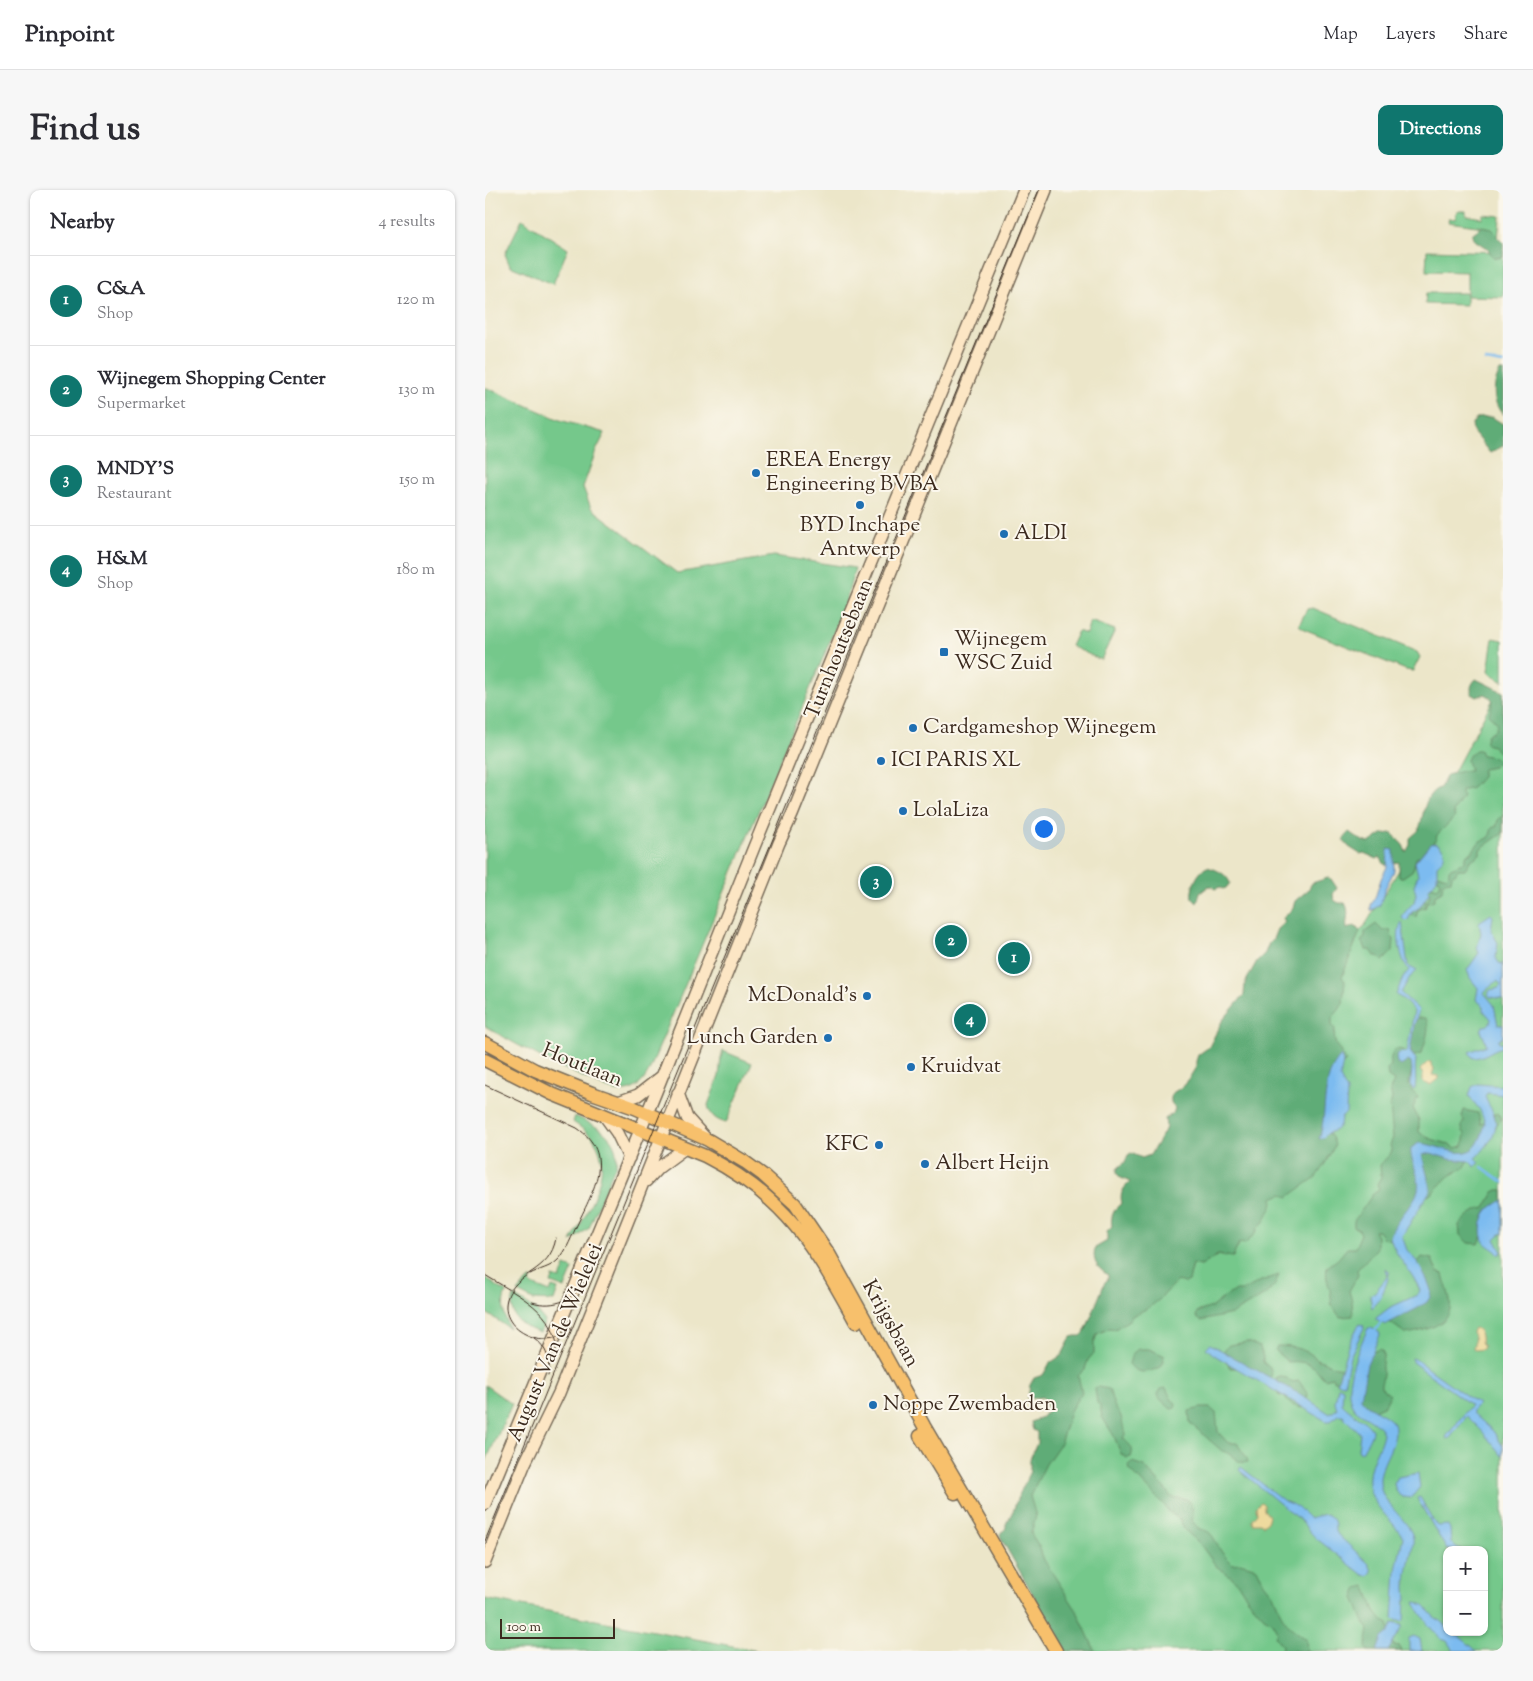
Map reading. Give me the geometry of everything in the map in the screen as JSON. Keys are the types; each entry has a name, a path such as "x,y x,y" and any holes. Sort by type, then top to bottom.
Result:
{"main road":[{"name":"Turnhoutsebaan","path":"640,1130 754,846 1024,190"},
{"name":"Turnhoutsebaan","path":"639,1194 659,1138 779,842 792,815 900,552 925,486 1046,190"},
{"name":"Houtlaan","path":"485,1043 535,1070 666,1121"},
{"name":"Houtlaan","path":"485,1060 552,1094 659,1138"},
{"path":"618,1102 638,1095 662,1076"},
{"path":"678,1093 687,1118 708,1140"},
{"path":"604,1115 617,1133 629,1158"},
{"name":"Krijgsbaan","path":"666,1121 708,1140 745,1162 780,1189 804,1216 829,1254 924,1426 1056,1651"},
{"name":"August Van de Wielelei","path":"485,1504 640,1130"},
{"name":"Krijgsbaan","path":"659,1138 722,1165 753,1185 773,1201 805,1237 835,1285 917,1432 970,1518 1047,1651"},
{"path":"639,1194 658,1168 685,1148"},
{"name":"August Van de Wielelei","path":"485,1562 525,1463 556,1399 639,1194"}],"green space":[{"path":"1457,211 1466,211 1466,215 1482,218 1483,214 1500,216 1498,238 1491,228 1448,222 1449,218 1455,219"},
{"path":"522,219 568,249 553,284 510,266 505,254"},
{"path":"1482,226 1491,228 1503,243 1503,256 1499,258 1493,257 1488,249 1473,239 1472,234"},
{"path":"1427,250 1503,252 1503,297 1467,296 1467,272 1426,271"},
{"path":"1426,293 1466,293 1466,305 1425,304"},
{"path":"1500,371 1503,371 1503,415 1499,410 1494,394"},
{"path":"485,387 560,420 605,433 596,451 583,487 591,508 677,573 774,556 855,568 844,608 649,1071 640,1084 627,1091 616,1091 603,1087 537,1055 485,1026"},
{"path":"1492,417 1503,424 1503,446 1490,453 1473,432 1472,423 1478,418"},
{"path":"1313,608 1417,652 1420,657 1413,671 1406,670 1304,629 1299,625 1307,609"},
{"path":"1090,621 1115,630 1101,660 1071,646 1078,631 1086,634"},
{"path":"1493,638 1503,640 1503,682 1488,672"},
{"path":"1476,679 1503,692 1503,752 1497,751 1493,746 1485,742 1488,734 1495,730 1497,723 1489,714 1493,701 1490,697 1485,694 1477,697 1472,694 1471,686"},
{"path":"1498,690 1503,693 1503,1651 1065,1651 1001,1538 1046,1446 1077,1348 1105,1288 1168,1291 1177,1281 1189,1281 1193,1264 1201,1266 1218,1255 1226,1257 1237,1249 1354,934 1364,927 1415,844"},
{"path":"1480,750 1482,755 1494,757 1499,761 1493,767 1483,769 1482,777 1472,788 1461,791 1463,797 1453,812 1455,817 1437,835 1436,839 1421,856 1416,858 1413,870 1403,877 1399,877 1399,862 1385,865 1380,857 1377,859 1364,853 1360,854 1349,847 1343,840 1349,832 1369,843 1382,834 1392,833 1403,845 1406,852 1410,845 1410,838 1419,829 1425,805 1431,794 1440,788 1447,775 1470,771 1467,760 1470,754"},
{"path":"1503,815 1503,833 1480,849 1480,854 1470,861 1465,869 1458,869 1452,875 1451,881 1443,882 1442,891 1435,895 1434,900 1426,903 1426,907 1418,910 1416,917 1411,915 1413,910 1422,902 1428,900 1430,895 1427,892 1429,887 1437,888 1440,886 1438,874 1446,877 1449,874 1449,869 1464,862 1467,854 1471,853 1480,841 1489,838 1492,828 1497,825 1498,820"},
{"path":"1207,867 1221,872 1230,883 1223,889 1220,887 1215,889 1209,886 1200,893 1197,903 1192,898 1193,885 1201,872"},
{"path":"1328,878 1331,879 1337,888 1333,894 1334,900 1339,903 1345,903 1347,907 1347,929 1355,926 1360,931 1342,977 1345,981 1343,1003 1332,1018 1335,1040 1346,1061 1340,1067 1327,1131 1335,1145 1316,1177 1288,1197 1282,1194 1273,1198 1272,1206 1265,1221 1245,1244 1239,1243 1233,1257 1218,1255 1201,1266 1193,1264 1189,1281 1185,1283 1177,1281 1150,1307 1132,1316 1115,1329 1110,1328 1097,1334 1094,1343 1094,1353 1088,1360 1085,1369 1078,1376 1082,1392 1071,1409 1060,1444 1046,1464 1030,1496 1036,1516 1031,1534 1039,1546 1044,1560 1077,1611 1095,1651 1065,1651 1000,1534 1006,1528 1006,1524 1030,1472 1030,1459 1037,1443 1037,1432 1033,1430 1031,1422 1042,1417 1048,1410 1042,1397 1028,1399 1030,1385 1034,1378 1043,1375 1050,1363 1062,1355 1071,1337 1081,1336 1085,1332 1105,1282 1108,1279 1108,1275 1096,1264 1094,1253 1095,1248 1107,1241 1107,1231 1112,1226 1113,1213 1122,1203 1122,1194 1130,1182 1117,1174 1117,1169 1131,1153 1142,1158 1150,1155 1164,1132 1166,1127 1165,1119 1175,1109 1171,1102 1171,1094 1185,1085 1196,1067 1198,1055 1209,1047 1222,1021 1244,995 1245,983 1257,961 1265,953 1277,929 1285,922 1283,918 1293,908 1295,901 1308,890 1312,883"},
{"path":"1376,924 1382,930 1390,930 1391,936 1394,939 1393,951 1383,961 1378,956 1375,956 1371,950 1366,950 1361,942 1365,932"},
{"path":"1419,1018 1425,1018 1428,1030 1422,1054 1414,1056 1410,1049 1410,1040 1414,1021"},
{"path":"1396,1049 1404,1050 1406,1061 1413,1063 1409,1086 1418,1097 1413,1108 1419,1120 1419,1132 1455,1148 1463,1146 1465,1134 1462,1129 1464,1121 1462,1117 1464,1110 1478,1113 1481,1125 1497,1113 1502,1118 1465,1167 1449,1176 1430,1195 1424,1197 1392,1240 1383,1238 1378,1231 1374,1231 1377,1236 1377,1248 1357,1270 1358,1275 1349,1291 1353,1316 1340,1317 1331,1304 1331,1294 1326,1272 1327,1267 1338,1259 1347,1248 1355,1248 1361,1234 1354,1227 1354,1221 1373,1194 1379,1190 1377,1184 1381,1177 1380,1165 1392,1152 1390,1145 1393,1138 1390,1090 1394,1081 1388,1077 1387,1070 1391,1065 1391,1056"},
{"path":"723,1051 752,1063 726,1123 714,1117 708,1105 719,1076"},
{"path":"575,1116 605,1133 614,1146 616,1164 589,1228 571,1242 596,1192 602,1165 600,1152 594,1140 573,1122"},
{"path":"1503,1190 1503,1212 1484,1230 1479,1244 1468,1243 1460,1235 1459,1225 1477,1210 1485,1208 1494,1192"},
{"path":"1422,1257 1432,1259 1437,1272 1443,1274 1450,1309 1447,1316 1436,1325 1428,1329 1406,1334 1388,1321 1422,1302 1416,1265"},
{"path":"565,1266 573,1269 565,1288 551,1283 553,1277 560,1279"},
{"path":"1279,1275 1275,1285 1265,1295 1232,1314 1201,1321 1196,1317 1197,1312 1212,1307 1227,1295 1236,1291 1242,1291 1261,1281"},
{"path":"485,1278 506,1292 504,1310 509,1328 485,1312"},
{"path":"532,1278 530,1284 550,1292 552,1287 558,1289 554,1301 533,1300 518,1292"},
{"path":"514,1296 536,1310 545,1321 540,1333 522,1324 514,1316 512,1304"},
{"path":"1247,1342 1260,1347 1263,1362 1270,1368 1272,1375 1267,1380 1245,1368 1230,1368 1221,1354 1229,1345"},
{"path":"1277,1346 1305,1351 1318,1360 1344,1369 1340,1382 1334,1381 1332,1377 1325,1379 1307,1363 1288,1362 1275,1351"},
{"path":"1138,1349 1149,1349 1163,1355 1164,1361 1161,1367 1144,1372 1132,1368 1129,1364 1132,1354"},
{"path":"1379,1349 1383,1352 1381,1387 1390,1395 1385,1405 1372,1411 1358,1398 1366,1356"},
{"path":"1277,1378 1287,1378 1291,1382 1299,1381 1308,1394 1308,1404 1302,1408 1289,1403 1284,1395 1278,1395 1278,1389 1274,1386"},
{"path":"485,1385 512,1404 485,1463"},
{"path":"1098,1387 1109,1389 1126,1433 1123,1438 1132,1448 1131,1457 1127,1458 1121,1454 1114,1436 1102,1417 1095,1389"},
{"path":"1166,1388 1172,1400 1176,1403 1175,1408 1171,1409 1159,1398 1158,1394 1161,1389"},
{"path":"1210,1408 1216,1413 1218,1432 1228,1443 1238,1443 1248,1462 1240,1462 1222,1451 1190,1423 1189,1411"},
{"path":"1132,1462 1144,1466 1171,1497 1187,1499 1193,1509 1192,1521 1199,1529 1207,1531 1215,1539 1222,1553 1233,1564 1240,1563 1257,1568 1264,1583 1273,1594 1282,1616 1289,1626 1306,1639 1307,1651 1281,1651 1282,1646 1275,1636 1277,1631 1271,1621 1264,1617 1247,1598 1232,1577 1216,1566 1200,1544 1184,1529 1180,1520 1168,1511 1130,1470 1128,1465"},
{"path":"1365,1586 1379,1617 1388,1623 1393,1646 1400,1647 1402,1651 1368,1651 1366,1647 1369,1629 1354,1598 1358,1588"},
{"path":"485,1599 759,1651 485,1651"}],"sand":[{"path":"1428,1062 1431,1062 1431,1066 1434,1069 1432,1075 1438,1076 1438,1079 1430,1085 1423,1082 1423,1074 1420,1070"},
{"path":"1474,1328 1480,1334 1481,1342 1484,1346 1483,1349 1475,1350 1473,1348 1474,1336 1472,1332"},
{"path":"1261,1502 1269,1516 1267,1522 1263,1525 1253,1523 1252,1520 1257,1513 1256,1507"}],"water":[{"path":"1436,843 1444,850 1443,859 1437,865 1437,879 1428,890 1429,893 1420,907 1412,912 1408,920 1405,921 1402,918 1414,902 1416,894 1414,886 1418,875 1415,862 1430,844"},
{"path":"1388,849 1394,850 1394,871 1380,905 1371,911 1371,905 1387,867"},
{"path":"1491,914 1493,916 1491,930 1498,943 1496,958 1499,963 1503,964 1503,999 1490,997 1488,994 1490,990 1499,988 1501,984 1497,981 1484,993 1494,1005 1498,1025 1503,1025 1503,1037 1499,1041 1500,1043 1503,1042 1503,1047 1481,1057 1473,1058 1469,1052 1487,1045 1481,1031 1483,1026 1489,1024 1491,1019 1484,1011 1484,1006 1476,1000 1478,988 1470,978 1467,970 1479,953 1477,948 1481,933 1479,922"},
{"path":"1402,922 1408,966 1417,971 1410,977 1401,993 1419,1010 1414,1026 1410,1052 1416,1059 1416,1085 1413,1090 1411,1063 1408,1061 1401,1066 1397,1063 1396,1056 1399,1053 1407,1052 1414,1011 1403,999 1396,995 1403,977 1409,970 1403,960 1399,947 1399,933"},
{"path":"1341,1056 1343,1062 1340,1078 1347,1091 1346,1113 1341,1118 1340,1125 1336,1130 1319,1139 1322,1129 1327,1085 1334,1065"},
{"path":"1478,1084 1503,1086 1503,1095 1487,1093 1485,1096 1495,1119 1496,1124 1493,1135 1487,1146 1475,1158 1479,1162 1475,1167 1469,1161 1449,1159 1431,1153 1422,1155 1430,1191 1402,1236 1407,1250 1418,1263 1428,1282 1431,1290 1430,1297 1427,1302 1418,1308 1385,1325 1376,1320 1376,1318 1389,1308 1417,1295 1420,1291 1392,1245 1390,1237 1418,1190 1418,1179 1411,1148 1419,1143 1460,1152 1468,1151 1475,1147 1481,1138 1485,1123 1480,1110 1469,1096 1472,1087"},
{"path":"1503,1201 1503,1233 1495,1239 1502,1252 1499,1255 1482,1239 1481,1227 1487,1211"},
{"path":"1385,1268 1389,1271 1388,1280 1381,1297 1372,1308 1370,1295 1375,1292 1387,1277"},
{"path":"1359,1324 1363,1325 1364,1328 1350,1357 1344,1384 1337,1383 1348,1346"},
{"path":"1368,1328 1379,1332 1380,1335 1367,1364 1361,1398 1394,1424 1394,1438 1381,1475 1381,1490 1388,1503 1409,1527 1413,1538 1406,1588 1407,1599 1405,1599 1404,1620 1402,1622 1393,1619 1396,1570 1403,1537 1377,1505 1370,1488 1371,1466 1383,1433 1375,1423 1357,1411 1351,1403 1349,1394 1349,1383 1355,1359"},
{"path":"1210,1344 1303,1396 1330,1414 1337,1409 1335,1402 1338,1387 1343,1388 1342,1404 1372,1430 1363,1451 1359,1452 1358,1449 1360,1434 1343,1415 1338,1415 1330,1421 1326,1421 1214,1355 1206,1348"},
{"path":"1412,1358 1478,1404 1473,1413 1493,1431 1503,1446 1503,1457 1467,1416 1450,1438 1447,1439 1446,1437 1471,1405 1412,1362"},
{"path":"1241,1467 1284,1501 1298,1507 1309,1518 1326,1514 1331,1517 1335,1523 1335,1532 1369,1564 1372,1571 1369,1576 1363,1575 1317,1539 1297,1517 1239,1470"},
{"path":"1418,1473 1420,1487 1411,1498 1402,1497 1396,1491 1394,1484 1398,1477"},
{"path":"1420,1497 1435,1524 1438,1526 1448,1525 1451,1543 1455,1546 1445,1546 1417,1498"},
{"path":"1414,1603 1425,1606 1432,1615 1443,1622 1443,1636 1459,1636 1477,1651 1455,1651 1452,1649 1447,1641 1441,1639 1429,1626"},
{"path":"1393,1623 1402,1625 1402,1628 1388,1651 1377,1651 1382,1638 1388,1633"},
{"path":"1414,1636 1420,1639 1422,1651 1409,1651 1409,1638"}],"waterway":[{"path":"1486,361 1503,364"},
{"path":"1482,1167 1503,1182"},
{"path":"1375,1331 1382,1321"}],"tram line":[{"path":"485,1541 1039,190"},
{"path":"485,1085 577,1128 589,1138 596,1149 598,1173 595,1186 567,1248 555,1263 530,1274"},
{"path":"556,1238 547,1259 511,1290 507,1299 506,1311 510,1321 518,1329 539,1339 551,1339 562,1335 571,1328"},
{"path":"485,1275 529,1302 539,1311 547,1320 557,1344"},
{"path":"532,1302 549,1304 565,1300 578,1291 588,1277"},
{"path":"534,1338 547,1355 549,1365 548,1376"}],"place":[{"name":"EREA Energy Engineering BVBA","path":"756,473"},
{"name":"BYD Inchape Antwerp","path":"860,505"},
{"name":"ALDI","path":"1004,534"},
{"name":"Wijnegem WSC Zuid","path":"944,652"},
{"name":"Cardgameshop Wijnegem","path":"913,728"},
{"name":"ICI PARIS XL","path":"881,761"},
{"name":"LolaLiza","path":"903,811"},
{"name":"MNDY'S","path":"876,882"},
{"name":"Wijnegem Shopping Center","path":"951,941"},
{"name":"C&A","path":"1014,958"},
{"name":"McDonald's","path":"867,996"},
{"name":"H&M","path":"970,1020"},
{"name":"Lunch Garden","path":"828,1038"},
{"name":"Kruidvat","path":"911,1067"},
{"name":"KFC","path":"879,1145"},
{"name":"Albert Heijn","path":"925,1164"},
{"name":"Noppe Zwembaden","path":"873,1405"}]}
